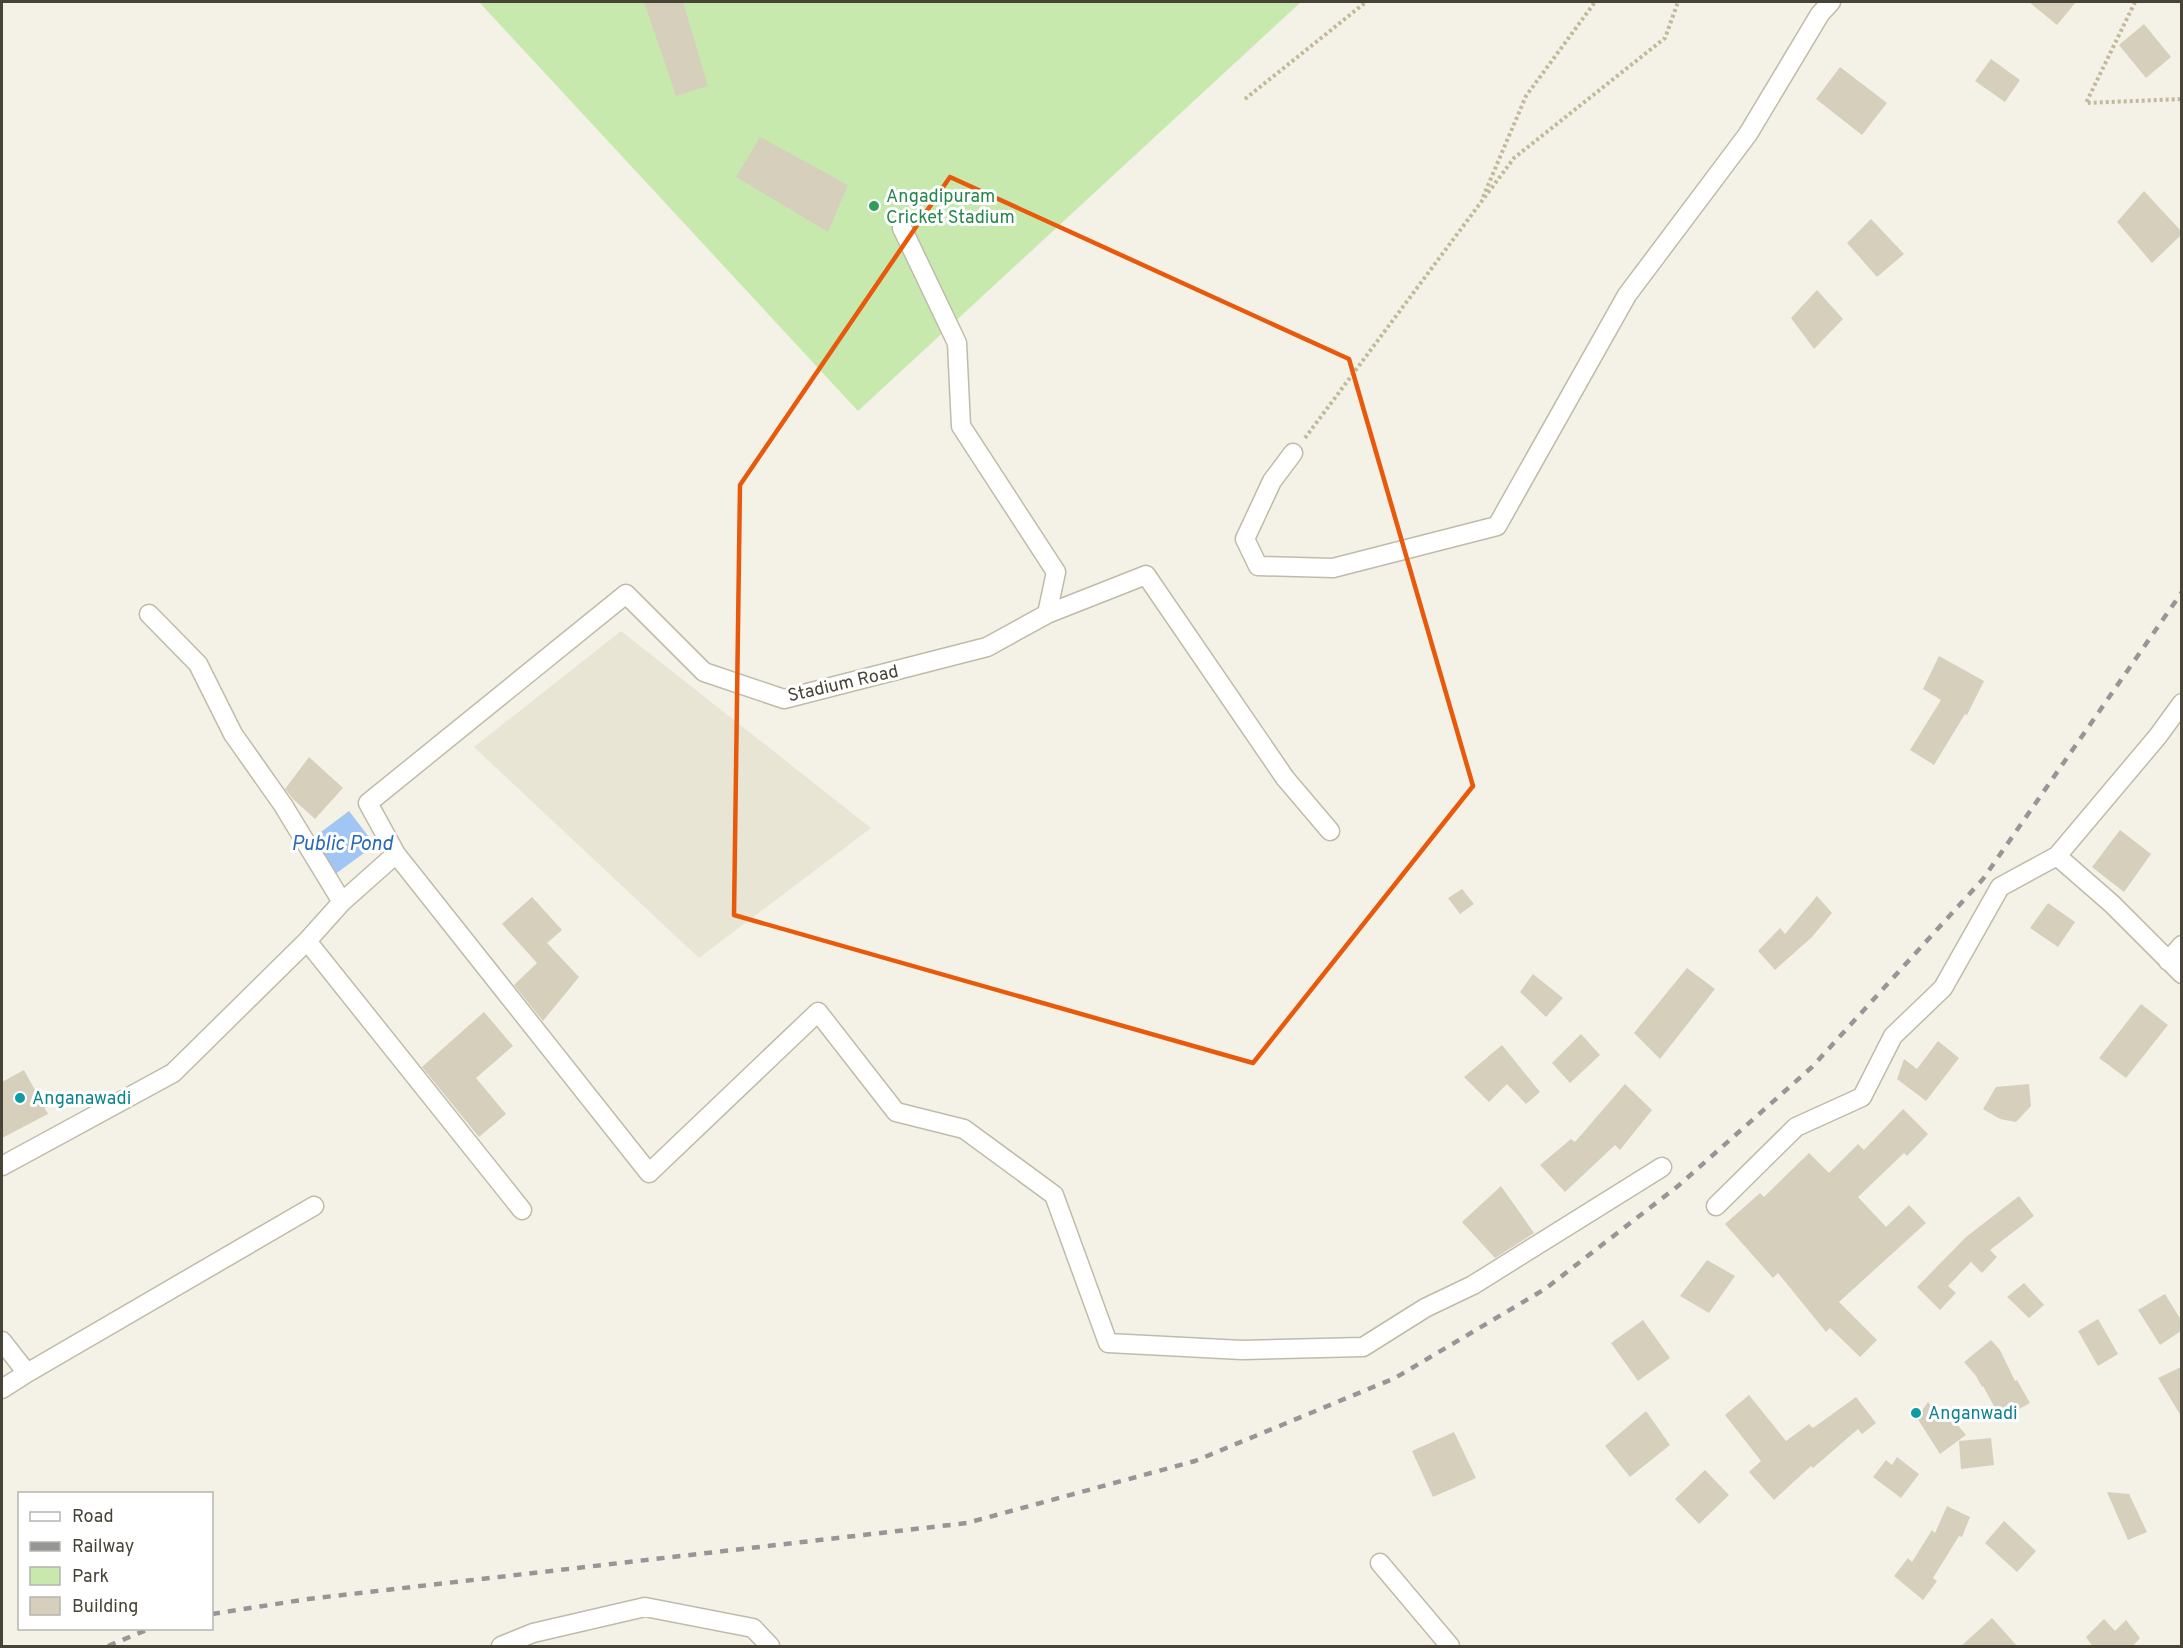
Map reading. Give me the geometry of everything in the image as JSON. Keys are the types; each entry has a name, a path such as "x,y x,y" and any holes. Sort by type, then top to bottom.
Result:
{"street":[{"path":"1293,453 1272,481 1245,539 1258,566 1333,568 1497,526 1627,295 1748,134 1820,14 1832,2"},
{"path":"902,228 957,343 961,426 1056,572 1047,614"},
{"path":"1047,614 1146,575 1285,778 1330,831"},
{"name":"Stadium Road","path":"396,854 368,803 626,594 704,672 784,699 987,647 1047,614"},
{"path":"150,614 198,664 233,734 283,806 342,902"},
{"path":"1716,1206 1796,1127 1862,1097 1893,1036 1943,988 2000,887 2057,856 2158,736 2181,703"},
{"path":"2,1166 173,1073 307,941 342,902 396,854 649,1173 818,1012 896,1112 964,1129 1054,1195 1108,1343 1242,1350 1363,1347 1425,1308 1473,1285 1662,1167"},
{"path":"2057,856 2112,904 2181,974"},
{"path":"307,941 522,1210"},
{"path":"2168,961 2181,945"},
{"path":"2,1389 314,1206"},
{"path":"2,1341 27,1373"},
{"path":"1380,1563 1450,1647"},
{"path":"501,1647 533,1633 645,1607 753,1628 770,1647"}],"path":[{"path":"1245,99 1366,2"},
{"path":"1480,203 1526,96 1595,2"},
{"path":"1293,453 1514,158 1665,38 1678,2"},
{"path":"2135,2 2086,103 2181,99"}],"highlighted area":[{"path":"950,177 1349,359 1473,786 1253,1063 734,915 740,485"}],"shaded area":[{"path":"621,631 871,828 699,958 474,747"}],"green space":[{"name":"Angadipuram Cricket Stadium","path":"479,2 1301,2 858,411"}],"water":[{"name":"Public Pond","path":"349,811 375,845 334,875 309,841"}],"building":[{"path":"644,2 683,2 708,86 676,96"},
{"path":"2029,2 2076,2 2057,25"},
{"path":"2144,24 2171,57 2146,78 2119,45"},
{"path":"1991,59 2020,80 2005,102 1975,81"},
{"path":"1840,67 1887,103 1862,135 1816,99"},
{"path":"760,137 848,185 828,232 736,177"},
{"path":"2144,191 2181,231 2181,235 2152,263 2117,222"},
{"path":"1871,219 1904,254 1877,277 1847,243"},
{"path":"1817,290 1843,319 1814,349 1791,318"},
{"path":"1939,656 1984,681 1967,715 1965,714 1934,765 1910,750 1941,700 1923,689"},
{"path":"309,757 343,788 315,819 285,789"},
{"path":"2120,830 2151,854 2124,892 2092,867"},
{"path":"1462,889 1474,904 1460,914 1448,898"},
{"path":"1817,896 1832,913 1812,937 1775,970 1758,951 1780,928 1785,934"},
{"path":"532,897 562,930 547,943 579,977 543,1021 514,985 537,963 502,924"},
{"path":"2048,903 2075,922 2058,947 2030,928"},
{"path":"1687,968 1715,989 1660,1059 1634,1033"},
{"path":"1533,974 1563,998 1546,1017 1520,992"},
{"path":"2141,1004 2168,1025 2126,1078 2099,1058"},
{"path":"484,1012 513,1046 476,1078 506,1114 479,1137 422,1067"},
{"path":"1581,1034 1600,1055 1570,1083 1552,1063"},
{"path":"1938,1041 1959,1058 1926,1101 1897,1079 1904,1059 1917,1069"},
{"path":"1502,1045 1540,1092 1526,1104 1507,1084 1489,1102 1464,1077"},
{"name":"Anganawadi","path":"24,1070 48,1114 2,1138 2,1082"},
{"path":"1625,1084 1652,1110 1620,1150 1615,1145 1565,1192 1540,1165 1571,1139 1575,1142"},
{"path":"2029,1084 2031,1106 2016,1122 2000,1119 1983,1109 1996,1087"},
{"path":"1903,1109 1928,1134 1907,1156 1904,1153 1858,1197 1886,1227 1909,1205 1926,1223 1839,1302 1877,1340 1860,1357 1830,1328 1826,1332 1778,1273 1773,1278 1725,1224 1760,1193 1764,1197 1809,1153 1829,1173 1858,1144 1864,1150"},
{"path":"1501,1186 1534,1233 1495,1258 1462,1222"},
{"path":"2019,1196 2034,1216 1990,1250 1997,1257 1982,1273 1971,1262 1948,1286 1956,1293 1940,1310 1917,1287 1966,1237"},
{"path":"1707,1260 1735,1276 1709,1313 1680,1296"},
{"path":"2024,1283 2044,1305 2029,1318 2007,1297"},
{"path":"2165,1294 2181,1320 2181,1331 2160,1345 2138,1310"},
{"path":"2098,1319 2118,1354 2098,1366 2078,1331"},
{"path":"1643,1320 1670,1358 1638,1381 1611,1343"},
{"path":"1991,1340 2000,1350 2015,1381 2017,1380 2030,1403 2001,1419 1983,1386 1964,1362"},
{"path":"2181,1367 2181,1416 2158,1378"},
{"path":"1749,1395 1786,1441 1809,1424 1813,1428 1856,1397 1876,1423 1862,1434 1858,1429 1813,1468 1811,1466 1774,1500 1749,1472 1761,1461 1725,1415"},
{"path":"1928,1402 1943,1422 1951,1417 1966,1435 1940,1454 1917,1418"},
{"path":"1646,1411 1670,1445 1630,1477 1605,1446"},
{"path":"1454,1432 1476,1478 1433,1497 1412,1451"},
{"path":"1991,1438 1994,1465 1961,1469 1959,1441"},
{"path":"1897,1457 1919,1474 1901,1498 1873,1477 1886,1460 1892,1465"},
{"path":"1705,1470 1729,1495 1699,1524 1675,1499"},
{"path":"2107,1492 2129,1494 2147,1532 2128,1540"},
{"path":"1947,1506 1970,1517 1962,1537 1959,1536 1933,1578 1937,1581 1923,1600 1894,1576 1908,1558 1912,1562 1932,1530 1935,1533"},
{"path":"2004,1521 2036,1551 2017,1572 1985,1543"},
{"path":"1992,1618 2018,1647 1960,1647"},
{"path":"2104,1619 2115,1631 2126,1620 2140,1638 2132,1647 2093,1647 2086,1637"}],"railway":[{"path":"213,1614 308,1599 967,1523 1195,1461 1395,1378 1545,1289 1678,1186 1812,1067 1983,879 2182,592"},
{"path":"108,1646 146,1630"}],"place":[{"name":"Angadipuram Cricket Stadium","path":"874,206"},
{"name":"Anganawadi","path":"20,1098"},
{"name":"Anganwadi","path":"1916,1413"}]}
